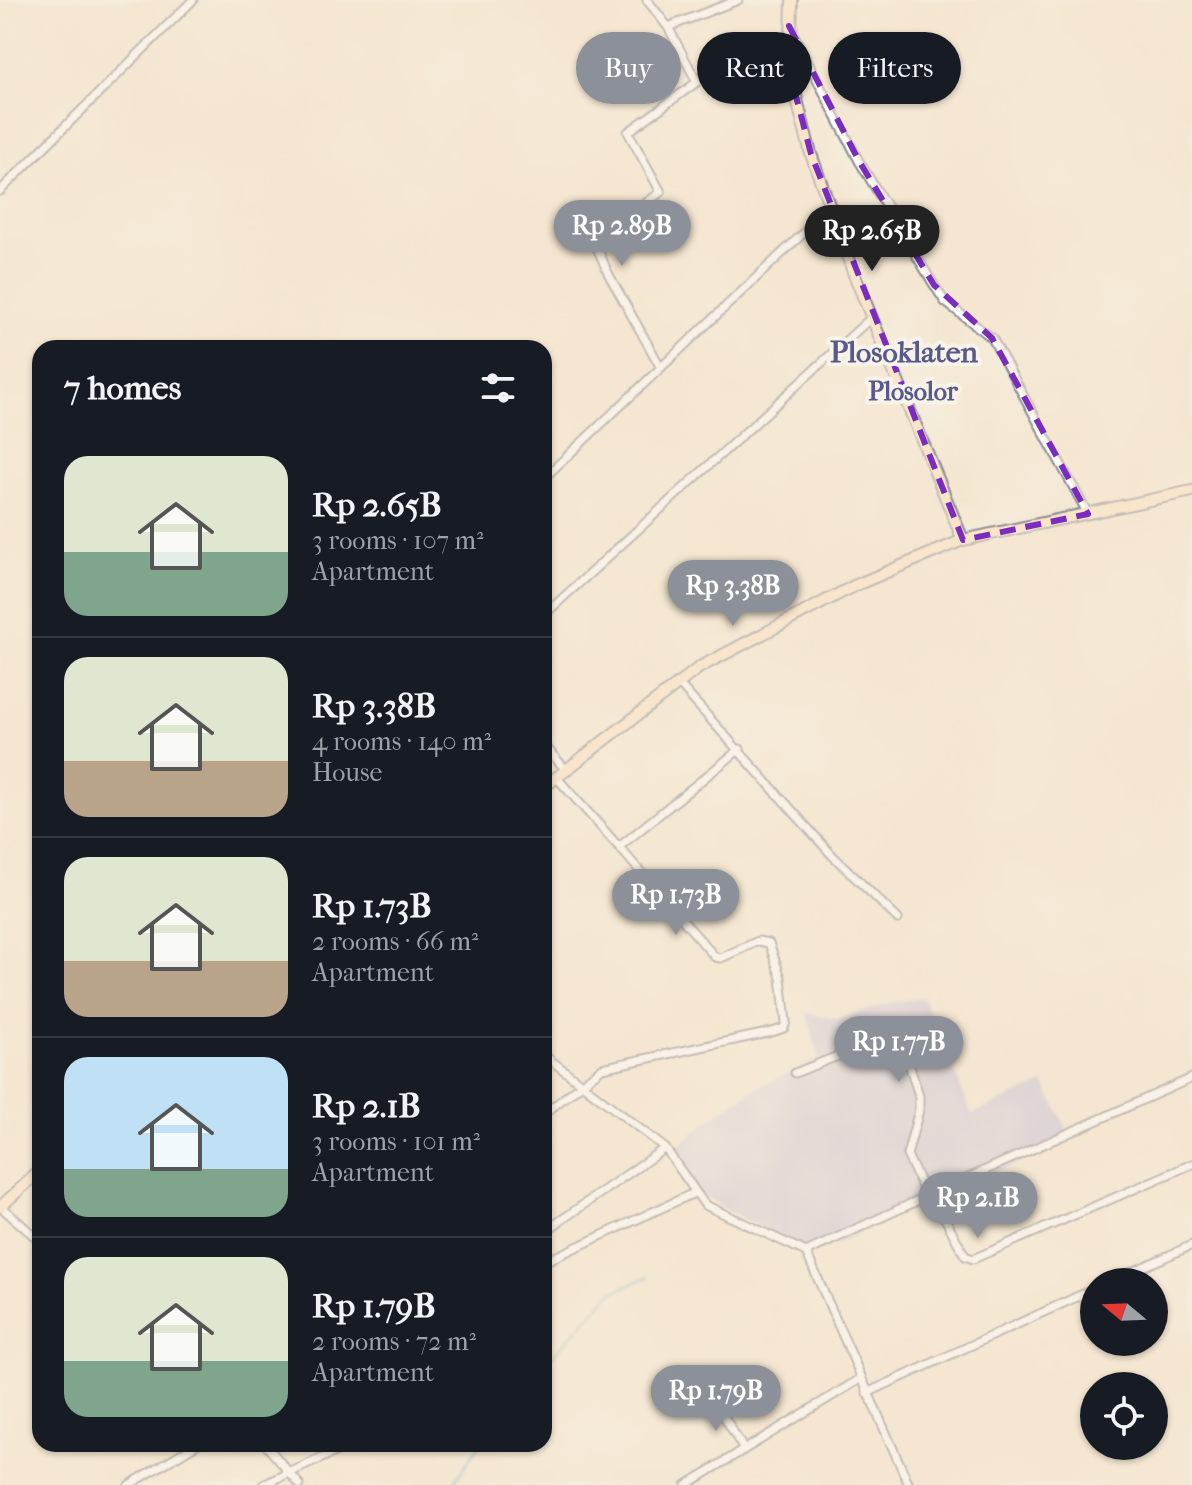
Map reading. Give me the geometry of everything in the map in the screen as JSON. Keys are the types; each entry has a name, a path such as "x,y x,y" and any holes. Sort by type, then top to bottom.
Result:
{"main road":[{"path":"792,0 790,73 829,209 963,540"},
{"path":"552,781 724,651 802,610 963,540 1192,491"},
{"path":"0,1207 32,1178"}],"street":[{"path":"0,191 193,0"},
{"path":"647,0 668,27 697,82 626,134 660,194 594,241 609,275 660,366"},
{"path":"668,27 738,0"},
{"path":"789,26 859,161 934,285 945,302 992,338 1088,514"},
{"path":"552,470 829,209"},
{"path":"552,608 872,317"},
{"path":"678,683 832,855 898,919"},
{"path":"619,847 740,749"},
{"path":"552,759 619,847 715,957 721,958 758,941 769,943 781,978 786,1022 784,1028 772,1032 602,1068 552,1108"},
{"path":"795,1073 893,1034 900,1035 919,1096 919,1110 907,1155 965,1256 973,1259 1192,1164"},
{"path":"552,1062 665,1148 694,1193 714,1211 806,1252 909,1485"},
{"path":"806,1252 1192,1078"},
{"path":"552,1226 665,1148"},
{"path":"552,1258 694,1193"},
{"path":"0,1207 32,1234"},
{"path":"1141,1268 1192,1245"},
{"path":"867,1393 1080,1295"},
{"path":"686,1485 860,1379"},
{"path":"715,1401 744,1450"},
{"path":"129,1485 184,1452"},
{"path":"272,1452 300,1485"},
{"path":"263,1485 334,1452"}],"highlighted area":[{"path":"789,26 859,161 934,285 992,338 1088,514 963,540 811,154 790,73"}],"shaded area":[{"path":"923,998 972,1114 1044,1083 1072,1139 812,1254 723,1208 698,1191 673,1151 709,1120 758,1087 819,1059 807,1013 837,1019 889,1003"}],"waterway":[{"path":"552,1356 612,1292 648,1277"},
{"path":"452,1485 475,1452"}],"district":[{"name":"Plosoklaten","path":"904,352"},
{"name":"Plosolor","path":"913,391"}]}
